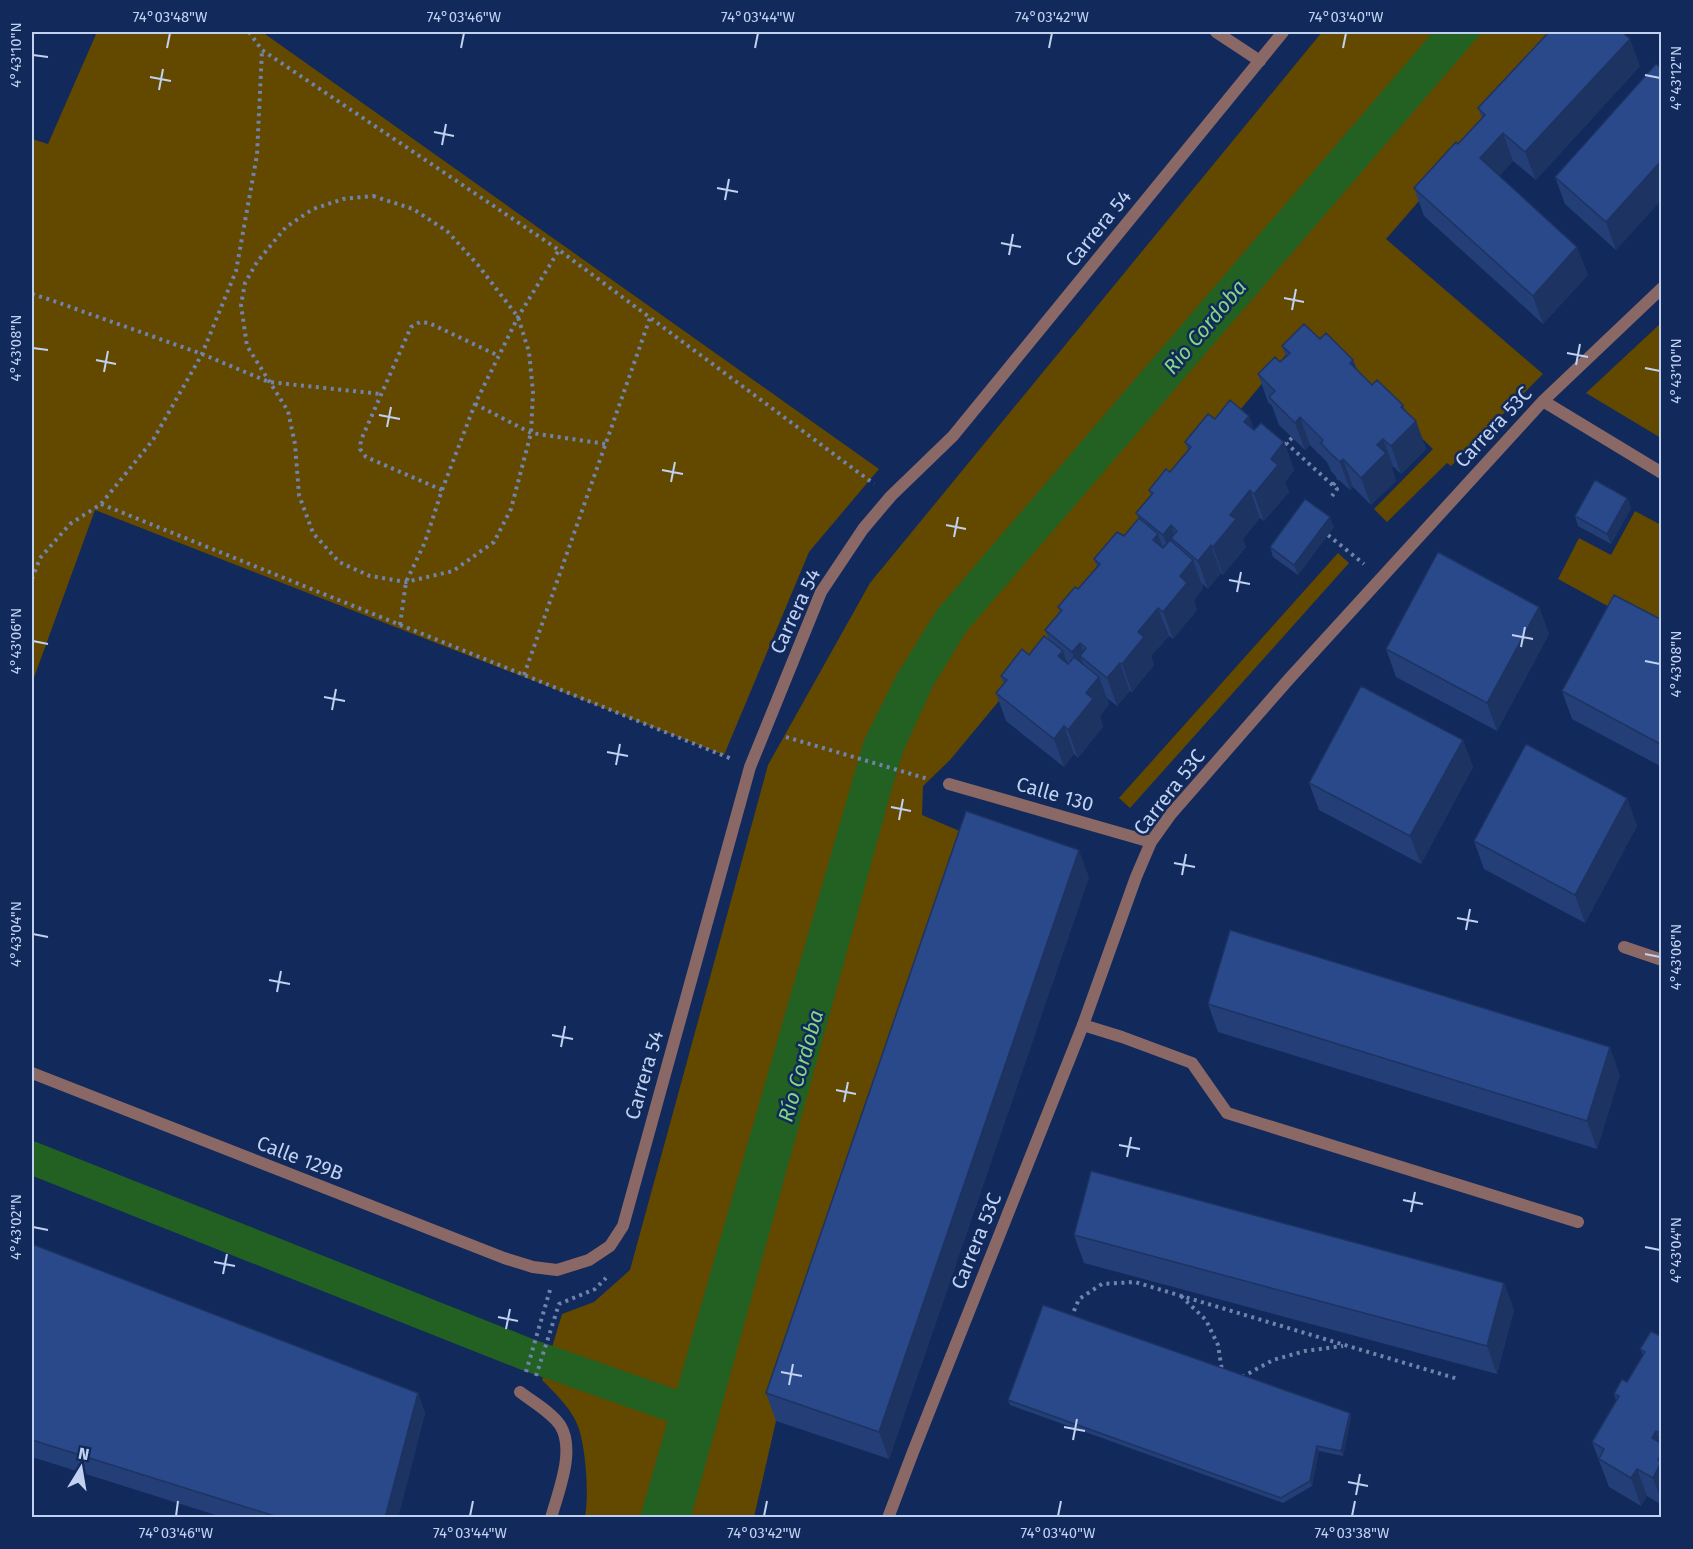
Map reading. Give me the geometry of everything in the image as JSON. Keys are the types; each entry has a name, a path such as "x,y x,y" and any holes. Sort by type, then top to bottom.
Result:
{"street":[{"path":"1216,32 1260,61"},
{"name":"Carrera 54","path":"557,1270 589,1260 610,1246 622,1226 750,766 821,592 863,530 891,496 953,436 1283,32"},
{"name":"Carrera 53C","path":"888,1518 1083,1025 1136,877 1151,842 1171,814 1289,679 1543,401 1662,288"},
{"path":"1543,401 1662,473"},
{"name":"Calle 130","path":"949,784 1151,842"},
{"path":"1623,947 1662,960"},
{"path":"1083,1025 1192,1063 1227,1113 1578,1222"},
{"name":"Calle 129B","path":"32,1074 504,1258 532,1267 557,1270"},
{"path":"520,1392 561,1426 566,1444 566,1466 551,1518"}],"path":[{"path":"249,32 262,50 559,250 891,496"},
{"path":"32,579 40,558 70,524 101,504 153,440 202,354 236,271 257,155 262,50"},
{"path":"373,196 413,209 447,231 478,265 518,317 529,352 533,392 531,433 511,509 494,542 453,571 406,582 370,576 339,562 313,533 299,495 295,444 288,411 247,346 241,305 245,283 257,262 286,227 313,209 343,199 373,196"},
{"path":"400,625 406,582 425,542 442,490 475,405 518,317 559,250"},
{"path":"236,271 245,283"},
{"path":"32,294 202,354 269,382 381,394"},
{"path":"524,675 650,318"},
{"path":"442,490 366,456 360,449 361,440 411,327 420,322 429,323 499,356"},
{"path":"475,405 531,433 606,444"},
{"path":"1292,438 1287,443 1337,489 1332,496"},
{"path":"1333,485 1338,479"},
{"path":"101,504 750,766"},
{"path":"1328,535 1382,578"},
{"path":"764,731 918,777"},
{"path":"536,1376 559,1304 595,1289 611,1273"},
{"path":"1071,1319 1079,1299 1102,1284 1135,1282 1458,1379"},
{"path":"1180,1296 1206,1320 1218,1345 1223,1373"},
{"path":"526,1373 545,1306"},
{"path":"1240,1379 1273,1360 1305,1351 1347,1346"}],"shaded area":[{"path":"97,32 266,32 265,34 879,469 809,552 724,755 95,510 32,683 32,139 48,144"},
{"path":"1322,32 1566,32 1386,239 1543,374 1451,466 1447,463 1387,522 1374,509 1433,449 1308,328 950,760 923,786 922,815 976,838 776,1421 754,1517 585,1517 586,1473 579,1429 568,1409 542,1380 562,1314 594,1302 630,1270 768,765 870,583"},
{"path":"1661,323 1661,438 1586,393"},
{"path":"1635,511 1661,525 1661,635 1558,579 1579,538 1611,555"},
{"path":"1338,553 1349,563 1130,808 1119,798"}],"water":[{"path":"1433,32 1482,32 966,632 933,686 903,752 892,788 691,1517 640,1517 864,740 897,674 937,610"}],"building":[{"path":"1549,32 1622,32 1630,39 1525,152 1503,133 1480,158 1577,247 1533,296 1414,188 1456,142 1458,144 1485,115 1478,108"},
{"path":"1656,64 1662,69 1662,160 1606,222 1555,177"},
{"path":"1304,324 1320,339 1326,333 1353,360 1350,363 1372,385 1377,380 1416,421 1391,446 1383,439 1377,445 1386,453 1361,478 1343,459 1340,462 1328,451 1321,443 1323,440 1300,417 1295,423 1269,397 1275,391 1258,374 1275,357 1280,362 1290,353 1282,346"},
{"path":"1230,400 1249,416 1244,422 1254,430 1261,423 1284,442 1271,459 1278,465 1254,494 1250,490 1230,515 1236,519 1198,561 1171,538 1177,531 1171,525 1163,535 1136,513 1153,493 1149,490 1166,469 1170,472 1191,447 1185,442 1208,414 1215,419"},
{"path":"1595,480 1627,498 1607,534 1575,516"},
{"path":"1305,499 1330,517 1294,565 1270,547"},
{"path":"1139,518 1158,534 1153,540 1163,548 1170,540 1193,560 1180,576 1187,583 1163,612 1158,608 1138,632 1144,637 1107,678 1080,656 1086,648 1080,643 1072,652 1045,630 1062,610 1058,607 1075,587 1078,589 1100,564 1094,559 1117,532 1124,536"},
{"path":"1438,552 1539,607 1487,703 1386,649"},
{"path":"1614,595 1662,620 1662,745 1562,691"},
{"path":"1044,636 1063,651 1058,656 1068,664 1074,657 1099,677 1086,693 1093,699 1068,730 1064,726 1054,739 996,693 1007,680 1001,676 1022,649 1029,655"},
{"path":"1361,686 1463,740 1410,836 1309,783"},
{"path":"1526,744 1627,798 1575,895 1474,841"},
{"path":"966,811 1079,850 879,1432 766,1393"},
{"path":"1230,930 1610,1047 1587,1121 1208,1004"},
{"path":"1091,1171 1504,1283 1487,1346 1074,1235"},
{"path":"32,1244 418,1393 385,1518 281,1518 32,1440"},
{"path":"1043,1305 1350,1413 1341,1451 1317,1446 1310,1481 1281,1498 1008,1400"},
{"path":"1651,1331 1660,1336 1662,1333 1662,1434 1656,1431 1652,1438 1662,1444 1662,1453 1658,1460 1661,1462 1653,1478 1637,1469 1631,1478 1599,1459 1604,1449 1592,1442 1619,1396 1614,1394 1622,1379 1627,1382 1645,1352 1640,1349"}],"waterway":[{"path":"32,1158 526,1354 702,1416"}],"water label":[{"name":"Rio Cordoba","path":"1205,327"},
{"name":"Río Cordoba","path":"801,1066"}]}
